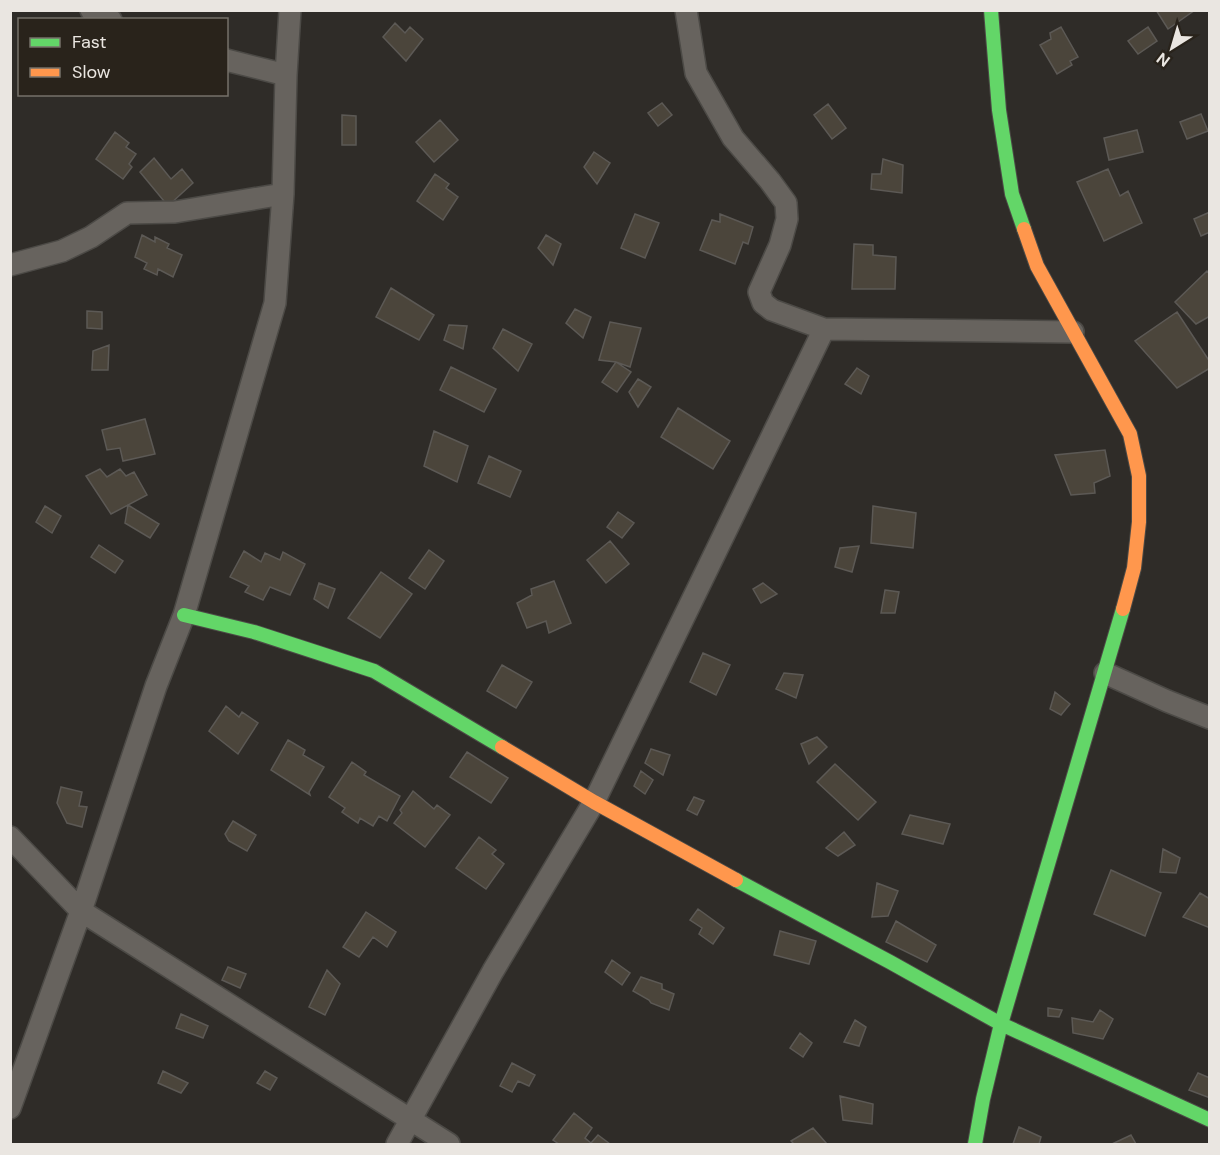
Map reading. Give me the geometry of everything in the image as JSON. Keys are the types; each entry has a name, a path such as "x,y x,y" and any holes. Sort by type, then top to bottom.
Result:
{"street":[{"path":"91,10 107,18"},
{"path":"12,1100 81,911 156,686 184,615 275,303 290,10"},
{"path":"686,10 696,73 733,138 786,203 787,219 780,245 759,292 763,303 772,310 824,329 1072,332"},
{"path":"975,1144 1001,1024 1134,568 1139,522 1139,476 1130,434 1037,266 1012,194 999,110 991,10"},
{"path":"228,60 286,75"},
{"path":"10,265 62,251 91,237 127,213 175,212 282,194"},
{"path":"397,1144 493,971 594,802 824,329"},
{"path":"184,615 254,632 374,671 594,802 1001,1024 1209,1120"},
{"path":"1105,673 1209,718"},
{"path":"10,837 81,911 449,1144"}],"building":[{"path":"1156,10 1195,10 1168,29"},
{"path":"395,23 405,33 410,27 423,39 406,61 383,37"},
{"path":"1061,27 1078,57 1070,61 1072,65 1057,74 1040,45 1051,39 1050,33"},
{"path":"1148,27 1157,41 1138,54 1128,41"},
{"path":"662,103 672,115 658,126 648,113"},
{"path":"828,104 846,128 832,139 814,115"},
{"path":"1201,114 1208,131 1187,139 1180,122"},
{"path":"342,115 356,116 356,145 342,145"},
{"path":"440,120 458,140 434,162 416,142"},
{"path":"1137,130 1143,152 1109,160 1104,138"},
{"path":"115,132 129,143 126,147 136,154 129,164 132,167 123,179 96,159"},
{"path":"594,152 610,163 597,184 584,167"},
{"path":"154,158 171,179 182,169 193,183 168,206 140,172"},
{"path":"883,159 903,165 902,193 871,189 872,174 881,174"},
{"path":"1108,169 1120,196 1128,191 1142,223 1104,241 1077,182"},
{"path":"435,174 449,184 446,188 458,197 443,220 417,201"},
{"path":"1210,212 1210,232 1201,236 1194,219"},
{"path":"635,214 659,223 645,258 621,248"},
{"path":"720,214 753,227 748,244 743,242 735,264 700,250 712,220 720,222"},
{"path":"142,235 155,242 155,237 169,244 167,248 182,255 173,277 158,269 157,275 144,269 147,263 135,257"},
{"path":"546,235 561,244 553,265 538,248"},
{"path":"854,244 873,245 873,255 896,257 895,289 852,289"},
{"path":"1207,271 1210,274 1210,316 1196,324 1175,302"},
{"path":"391,288 434,315 419,340 376,317"},
{"path":"575,309 591,317 583,338 566,323"},
{"path":"87,311 102,312 102,329 87,328"},
{"path":"1177,312 1210,362 1210,368 1177,388 1135,341"},
{"path":"610,322 641,328 630,367 599,360"},
{"path":"449,325 467,326 463,349 444,340"},
{"path":"503,329 532,344 518,371 493,348"},
{"path":"109,345 108,370 92,370 93,351"},
{"path":"616,362 631,372 617,392 602,382"},
{"path":"451,367 496,389 484,412 440,390"},
{"path":"857,368 869,376 861,394 845,384"},
{"path":"638,379 651,387 638,407 629,392"},
{"path":"678,408 730,441 713,469 661,437"},
{"path":"145,419 155,454 123,461 120,448 107,450 102,430"},
{"path":"434,431 468,446 457,482 424,466"},
{"path":"1105,450 1110,476 1094,483 1095,493 1071,495 1055,455"},
{"path":"489,456 521,471 510,497 478,483"},
{"path":"100,469 107,477 120,469 126,476 134,472 147,495 111,514 86,476"},
{"path":"128,505 159,524 150,538 125,523"},
{"path":"45,506 61,516 52,533 36,522"},
{"path":"873,506 916,513 913,548 871,543"},
{"path":"618,512 634,523 622,538 607,527"},
{"path":"610,541 629,564 606,583 587,560"},
{"path":"99,545 123,561 115,573 91,557"},
{"path":"859,546 852,572 835,567 840,548"},
{"path":"429,550 444,561 425,589 409,578"},
{"path":"244,551 261,562 265,553 280,560 283,552 305,564 290,595 270,587 263,600 245,592 249,586 230,577"},
{"path":"381,572 412,594 380,638 348,618"},
{"path":"554,581 571,623 549,633 546,621 527,628 517,603 532,595 531,589"},
{"path":"319,583 335,589 328,608 314,599"},
{"path":"763,583 777,594 761,603 753,589"},
{"path":"885,590 899,592 895,613 881,613"},
{"path":"703,653 730,665 716,695 690,682"},
{"path":"502,665 532,682 516,708 487,691"},
{"path":"784,673 803,675 796,698 776,689"},
{"path":"1055,692 1070,704 1061,715 1050,709"},
{"path":"226,706 239,717 242,712 258,723 238,754 209,731"},
{"path":"817,737 827,747 809,764 801,744"},
{"path":"288,740 305,750 303,755 324,767 309,792 310,795 271,770"},
{"path":"651,749 670,755 663,775 645,763"},
{"path":"467,752 508,778 491,803 450,777"},
{"path":"352,762 366,772 364,775 400,796 387,821 379,816 373,826 360,818 358,823 342,812 345,808 329,797"},
{"path":"835,764 876,802 858,820 817,782"},
{"path":"641,771 653,780 645,794 634,786"},
{"path":"61,787 82,792 79,806 87,807 82,827 67,823 57,803"},
{"path":"413,791 434,809 437,805 450,815 425,847 394,823"},
{"path":"694,797 704,801 697,815 687,810"},
{"path":"910,815 950,824 943,844 902,834"},
{"path":"233,821 256,835 247,851 229,841 225,834"},
{"path":"844,832 855,845 838,856 826,848"},
{"path":"479,837 496,850 492,854 504,864 486,889 456,868"},
{"path":"1163,849 1180,858 1176,873 1160,872"},
{"path":"1111,870 1161,893 1145,936 1094,914"},
{"path":"877,883 898,891 888,916 872,917"},
{"path":"1200,893 1210,899 1210,928 1183,917"},
{"path":"698,909 724,928 713,944 699,934 702,928 690,920"},
{"path":"366,912 396,932 387,947 373,937 359,957 343,947"},
{"path":"896,921 936,945 927,962 886,942"},
{"path":"780,931 816,941 809,964 774,955"},
{"path":"612,960 630,973 622,985 605,972"},
{"path":"228,967 246,974 240,988 222,980"},
{"path":"327,970 340,984 325,1015 309,1007"},
{"path":"641,977 662,984 662,989 674,994 669,1010 651,1003 633,991"},
{"path":"1048,1008 1062,1010 1059,1017 1048,1016"},
{"path":"1100,1010 1113,1019 1103,1039 1073,1033 1072,1018 1093,1022"},
{"path":"181,1014 208,1026 203,1038 176,1028"},
{"path":"855,1020 866,1027 859,1046 844,1042"},
{"path":"800,1033 812,1043 803,1057 790,1048"},
{"path":"512,1063 535,1075 529,1086 518,1081 512,1092 500,1086"},
{"path":"163,1071 188,1083 181,1093 158,1083"},
{"path":"265,1071 277,1078 270,1090 257,1083"},
{"path":"1198,1073 1210,1078 1210,1098 1189,1090"},
{"path":"840,1096 873,1104 872,1124 843,1120"},
{"path":"574,1113 592,1128 585,1138 591,1143 598,1135 610,1144 559,1144 553,1140"},
{"path":"1019,1127 1041,1137 1039,1144 1013,1144"},
{"path":"813,1128 827,1144 794,1144 791,1141"},
{"path":"1131,1135 1136,1144 1112,1144"}],"traffic: fast":[{"path":"991,10 999,110 1012,194 1024,229"},
{"path":"975,1144 1001,1024 1123,609"},
{"path":"184,615 254,632 374,671 502,747"},
{"path":"736,880 1001,1024 1210,1120"}],"traffic: slow":[{"path":"1024,229 1037,266 1130,434 1139,476 1139,522 1134,568 1123,609"},
{"path":"502,747 594,802 736,880"}]}
